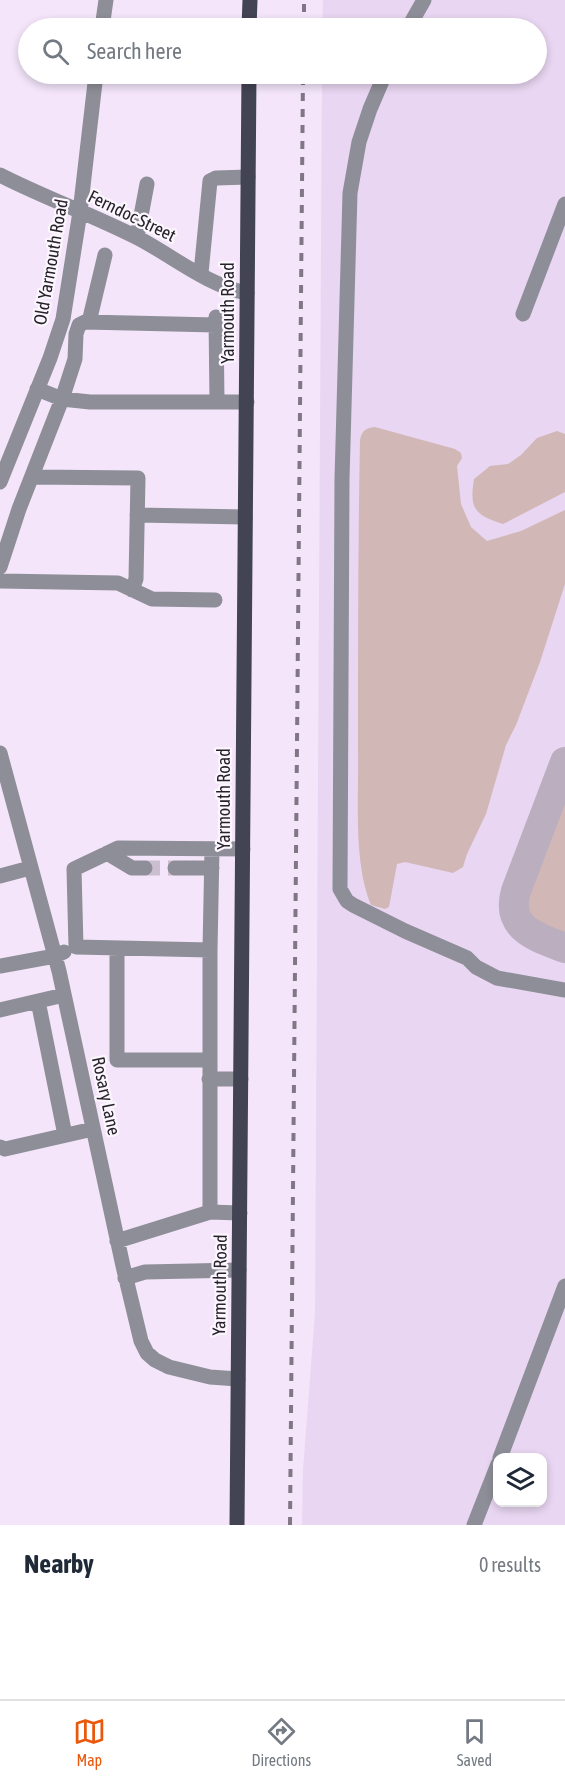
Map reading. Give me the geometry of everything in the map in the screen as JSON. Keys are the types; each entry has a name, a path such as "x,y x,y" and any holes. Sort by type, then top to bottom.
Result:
{"main road":[{"path":"249,0 249,18"},
{"name":"Yarmouth Road","path":"237,1525 249,84"}],"street":[{"path":"103,18 106,0"},
{"path":"414,18 424,0"},
{"name":"Old Yarmouth Road","path":"0,482 58,338 63,319 80,212 95,84"},
{"path":"381,84 359,142 350,193 342,479 340,889 347,901 353,905 467,958 484,972 510,981 565,990"},
{"name":"Ferndoc Street","path":"0,176 137,237 227,288 247,293"},
{"path":"201,273 210,181 216,178 248,177"},
{"path":"137,237 147,184"},
{"path":"523,314 565,204"},
{"path":"89,322 105,255"},
{"path":"0,567 4,538 32,477 62,399 75,359 77,328 82,322 216,321 217,402"},
{"path":"37,389 62,399 90,402 246,402"},
{"path":"32,477 138,478 136,579 132,590"},
{"path":"137,515 246,517"},
{"path":"0,581 118,584 152,599 214,600"},
{"name":"Rosary Lane","path":"0,753 55,956 125,1278 141,1341 147,1353 154,1360 169,1367 210,1377 238,1379"},
{"path":"76,947 74,869 118,848 243,849"},
{"path":"210,1212 212,849"},
{"path":"107,853 132,868 146,868"},
{"path":"0,876 30,868"},
{"path":"175,868 212,868"},
{"path":"0,966 55,956 76,947 210,950"},
{"path":"117,948 117,1060 210,1060"},
{"path":"0,1010 64,995"},
{"path":"38,1001 65,1135"},
{"path":"209,1079 241,1079"},
{"path":"0,1147 5,1149 93,1129"},
{"path":"117,1241 210,1212 240,1213"},
{"path":"125,1278 145,1272 239,1270"},
{"path":"502,1453 565,1286"},
{"path":"474,1525 493,1477"}],"shaded area":[{"path":"323,0 565,0 565,1525 302,1525 303,1470 315,1313 322,84 547,84 547,18 322,18"},
{"path":"375,427 455,449 461,453 462,458 457,466 461,504 471,527 487,541 521,531 565,510 565,584 540,662 506,745 486,814 463,867 453,873 405,862 397,864 389,907 385,909 371,905 365,888 358,829 360,440 365,430"},
{"path":"557,431 565,434 565,492 503,524 480,514 472,497 474,479 490,466 508,464 521,455 537,438"},
{"path":"565,792 565,937 533,923 527,917 524,908 529,885"}],"taxiway":[{"path":"565,762 516,891 514,904 519,923 526,930 565,948"}],"tunnel":[{"path":"145,868 175,868"}],"railway":[{"path":"304,0 304,18"},
{"path":"290,1525 303,84"}]}
